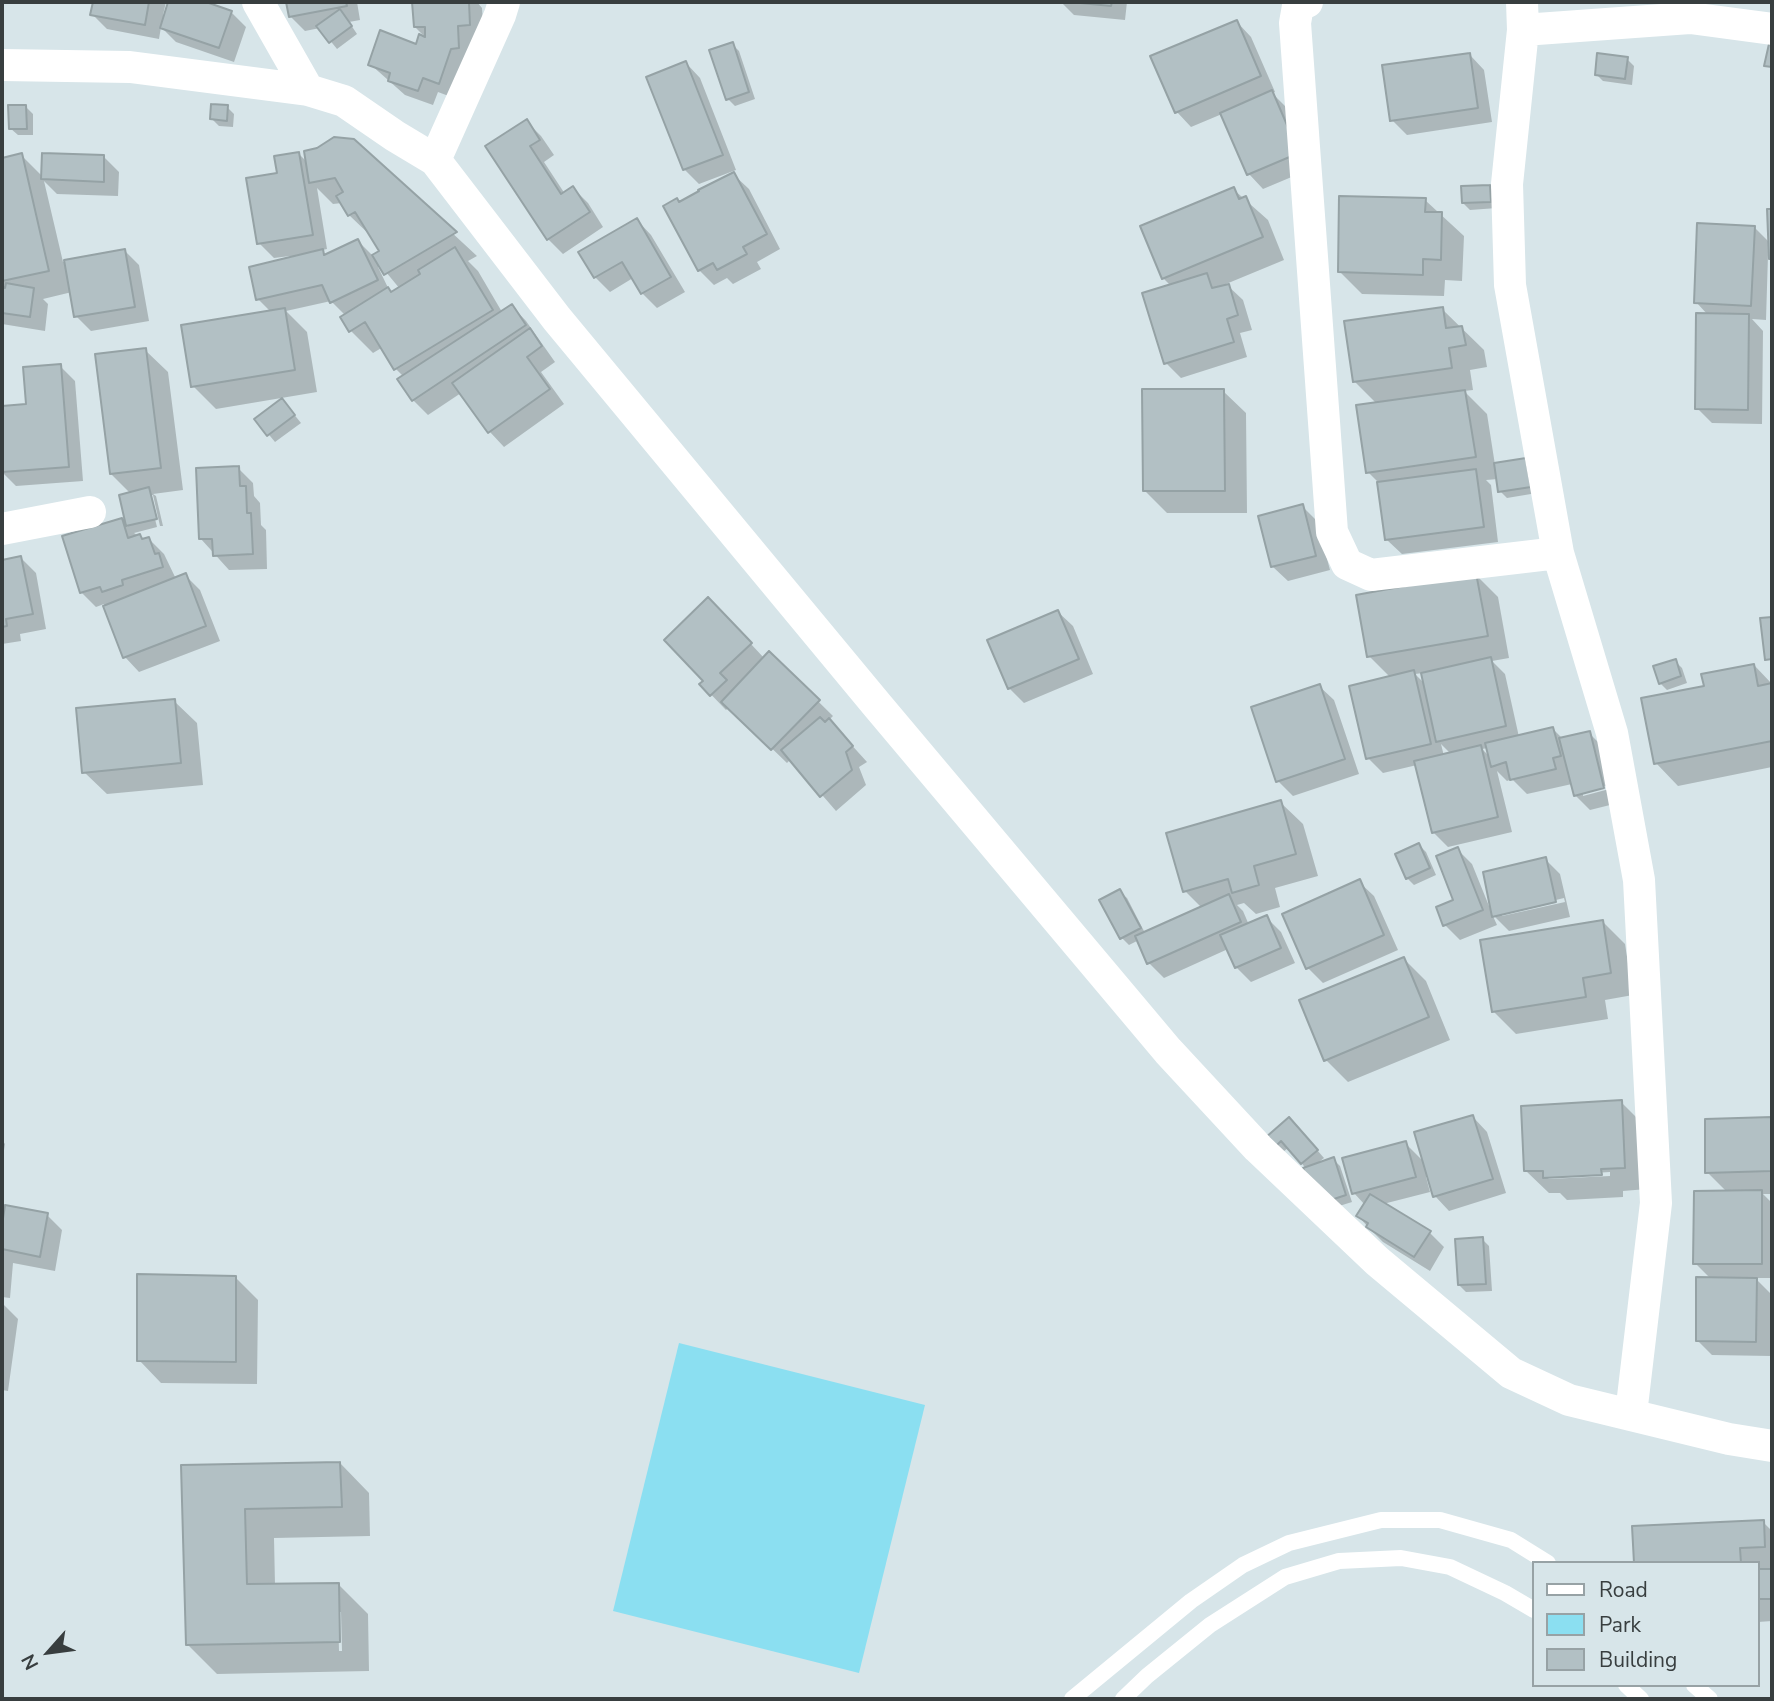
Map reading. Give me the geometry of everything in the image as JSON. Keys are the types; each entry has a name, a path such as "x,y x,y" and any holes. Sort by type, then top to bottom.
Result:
{"street":[{"path":"258,2 308,90"},
{"path":"435,160 500,15 503,2"},
{"path":"1307,2 1298,6 1295,23 1332,532 1347,564 1371,575 1558,553"},
{"path":"1631,1414 1656,1203 1639,880 1612,733 1558,553 1510,285 1507,184 1522,16 1692,10 1772,29"},
{"path":"2,65 130,67 308,90 344,101 435,160 557,319 877,705 1168,1051 1258,1148 1377,1261 1511,1373 1569,1400 1729,1439 1772,1446"},
{"path":"2,529 90,512"}],"lane":[{"path":"1072,1699 1191,1601 1243,1564 1289,1543 1381,1520 1440,1520 1511,1540 1545,1561"},
{"path":"1123,1699 1210,1625 1286,1577 1339,1561 1401,1558 1450,1567 1532,1609"},
{"path":"1628,1687 1641,1699"},
{"path":"1696,1687 1710,1699"}],"green space":[{"path":"679,1343 925,1405 859,1673 613,1611"}],"building":[{"path":"93,2 149,2 145,25 90,15"},
{"path":"168,2 206,2 232,11 219,48 160,28"},
{"path":"286,2 346,2 347,6 289,17"},
{"path":"412,2 469,2 470,25 458,26 459,48 451,49 439,84 423,78 418,91 388,81 390,73 368,65 380,30 416,44 419,34 425,37 425,27 414,27"},
{"path":"1070,2 1112,2 1111,6"},
{"path":"340,9 352,26 329,43 316,26"},
{"path":"1237,20 1261,76 1175,113 1150,56"},
{"path":"1772,36 1772,67 1764,66"},
{"path":"733,42 749,92 726,100 709,50"},
{"path":"1470,53 1478,108 1390,121 1382,65"},
{"path":"1597,53 1628,57 1625,79 1595,75"},
{"path":"686,61 723,155 683,170 646,77"},
{"path":"1272,90 1299,153 1247,175 1220,113"},
{"path":"211,104 228,105 227,121 210,119"},
{"path":"8,105 26,105 27,129 9,129"},
{"path":"527,119 540,140 530,146 561,194 573,186 590,212 547,240 485,146"},
{"path":"334,137 354,139 457,232 384,275 372,255 379,251 355,212 348,216 336,196 343,192 335,178 309,183 304,151 317,148"},
{"path":"299,152 313,235 257,244 246,178 277,173 274,156"},
{"path":"22,153 49,271 2,281 2,158"},
{"path":"42,153 104,155 104,182 41,179"},
{"path":"734,172 767,234 743,247 747,254 717,270 713,263 698,271 663,206 677,198 679,202"},
{"path":"1490,185 1491,202 1462,203 1461,186"},
{"path":"1234,187 1239,199 1246,196 1263,237 1162,279 1140,226"},
{"path":"1339,196 1426,198 1425,212 1442,212 1441,260 1423,259 1423,275 1338,272"},
{"path":"1767,209 1772,209 1772,259 1769,259"},
{"path":"637,218 671,277 641,294 622,262 594,278 578,252"},
{"path":"1697,223 1755,226 1751,306 1694,303"},
{"path":"358,239 378,280 330,303 322,285 256,300 249,267 323,249 324,255"},
{"path":"455,247 493,310 394,370 365,322 349,332 340,317 388,287 391,292 420,274 418,270"},
{"path":"125,249 135,307 74,317 64,260"},
{"path":"1207,273 1212,288 1229,284 1238,315 1227,319 1234,342 1164,364 1142,293"},
{"path":"6,283 34,288 30,317 2,313 2,287 5,288"},
{"path":"512,304 526,325 412,401 397,379"},
{"path":"1443,307 1446,328 1462,326 1466,345 1449,348 1452,368 1353,382 1344,321"},
{"path":"285,308 295,370 191,387 181,325"},
{"path":"1696,313 1749,314 1748,410 1695,409"},
{"path":"530,328 542,346 527,357 550,389 488,433 452,383"},
{"path":"146,348 161,468 110,474 95,354"},
{"path":"61,364 69,467 2,472 2,406 26,404 23,367"},
{"path":"1142,389 1224,389 1225,491 1143,491"},
{"path":"1465,390 1476,457 1366,473 1356,405"},
{"path":"282,398 295,415 267,436 254,419"},
{"path":"1526,458 1531,487 1498,492 1494,463"},
{"path":"239,466 240,486 246,486 247,513 251,513 253,554 213,556 212,539 199,539 196,468"},
{"path":"1476,469 1484,527 1385,540 1377,482"},
{"path":"149,487 157,519 126,526 119,495"},
{"path":"1303,504 1316,556 1271,567 1258,516"},
{"path":"122,518 128,538 140,534 142,539 149,537 155,554 159,553 163,567 122,580 123,585 102,592 100,587 80,593 62,536"},
{"path":"21,556 33,614 6,619 7,626 2,627 2,560"},
{"path":"186,573 206,626 123,658 103,606"},
{"path":"1476,573 1488,636 1367,657 1356,595"},
{"path":"708,597 752,643 720,673 727,680 710,696 699,684 703,681 664,640"},
{"path":"1058,610 1079,659 1008,689 987,640"},
{"path":"1772,617 1772,659 1765,660 1760,618"},
{"path":"769,651 820,700 771,750 721,702"},
{"path":"1491,657 1506,726 1436,742 1421,673"},
{"path":"1676,659 1681,676 1659,684 1653,666"},
{"path":"1754,664 1758,686 1772,683 1772,741 1654,764 1641,698 1704,686 1701,674"},
{"path":"1414,670 1431,744 1366,759 1349,686"},
{"path":"1320,684 1345,759 1276,782 1251,707"},
{"path":"175,699 181,763 82,773 76,708"},
{"path":"820,717 825,722 829,718 853,746 846,752 852,770 820,797 781,750"},
{"path":"1553,727 1561,756 1553,758 1556,769 1510,780 1506,762 1491,767 1485,743"},
{"path":"1590,731 1604,788 1574,796 1559,738"},
{"path":"1481,745 1498,817 1432,833 1414,761"},
{"path":"1281,800 1296,854 1254,866 1259,885 1232,893 1228,879 1183,892 1166,833"},
{"path":"1419,843 1430,868 1406,879 1395,854"},
{"path":"1458,847 1483,910 1443,926 1436,907 1453,900 1436,856"},
{"path":"1546,857 1556,902 1492,917 1483,872"},
{"path":"1360,879 1384,935 1306,969 1282,914"},
{"path":"1120,889 1141,928 1120,939 1099,900"},
{"path":"1229,894 1241,922 1147,964 1135,936"},
{"path":"1267,915 1281,948 1235,968 1220,935"},
{"path":"1603,920 1611,973 1583,978 1586,997 1492,1012 1480,940"},
{"path":"1404,957 1429,1017 1324,1061 1299,1000"},
{"path":"1622,1100 1625,1168 1601,1169 1602,1175 1543,1178 1543,1171 1524,1171 1521,1106"},
{"path":"1473,1115 1493,1179 1433,1197 1414,1132"},
{"path":"1289,1117 1318,1150 1301,1164 1281,1141 1274,1148 1265,1138"},
{"path":"1772,1117 1772,1171 1705,1173 1705,1119"},
{"path":"1406,1141 1416,1177 1352,1194 1342,1158"},
{"path":"1334,1157 1346,1195 1328,1201 1309,1184 1303,1168"},
{"path":"1762,1190 1762,1264 1693,1264 1694,1191"},
{"path":"1370,1194 1431,1231 1414,1257 1366,1227 1368,1223 1356,1216"},
{"path":"5,1205 48,1213 40,1257 2,1249"},
{"path":"1483,1237 1486,1284 1458,1285 1455,1239"},
{"path":"137,1274 236,1276 236,1362 137,1361"},
{"path":"1696,1277 1757,1278 1756,1342 1696,1341"},
{"path":"340,1462 342,1507 245,1509 247,1584 339,1583 340,1642 186,1645 181,1465"},
{"path":"1764,1520 1765,1547 1740,1548 1741,1561 1634,1561 1632,1526"},
{"path":"1760,1569 1771,1569 1772,1599 1760,1599"}]}
